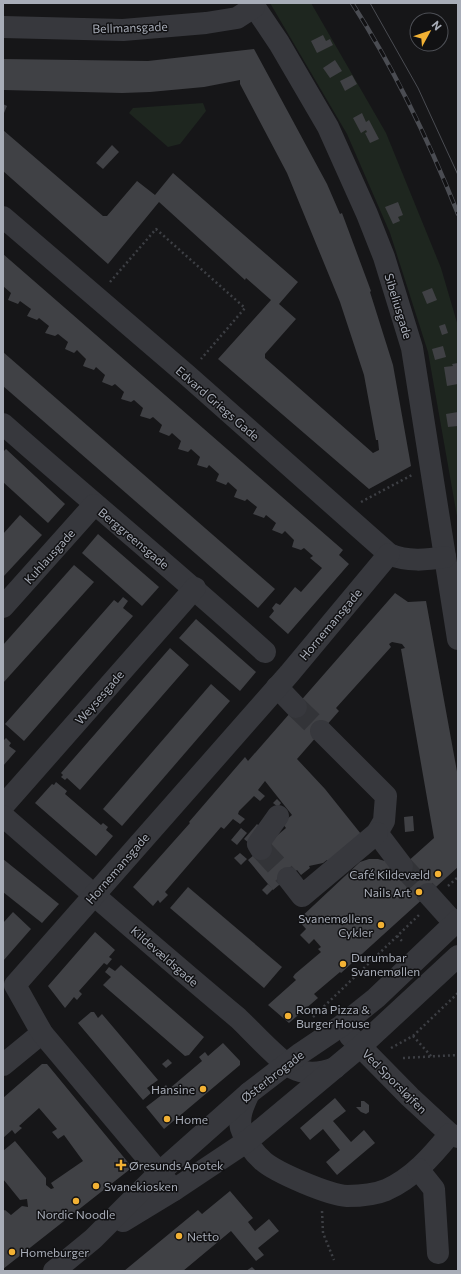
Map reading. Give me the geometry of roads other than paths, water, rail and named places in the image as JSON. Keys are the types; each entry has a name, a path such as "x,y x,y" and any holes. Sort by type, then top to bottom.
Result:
{"street":[{"name":"Bellmansgade","path":"3,27 123,30 214,22 238,18 253,5"},
{"name":"Sibeliusgade","path":"253,5 279,43 328,127 367,214 381,250 412,348 450,570 458,639"},
{"name":"Edvard Griegs Gade","path":"3,217 187,375 389,554 450,570"},
{"name":"Berggreensgade","path":"3,424 94,505 195,588 265,652"},
{"name":"Kuhlausgade","path":"3,607 94,505"},
{"name":"Hornemansgade","path":"174,1190 42,1033 15,985 277,687 389,554"},
{"name":"Weysesgade","path":"3,806 195,588"},
{"path":"277,687 296,707"},
{"path":"288,878 302,896 377,833 384,821 386,796 321,731"},
{"name":"Kildevældsgade","path":"3,816 93,895 246,1025 286,1064 296,1070 311,1074 322,1073 335,1068"},
{"path":"261,849 258,844 278,816"},
{"path":"377,833 402,866"},
{"path":"431,897 456,922"},
{"name":"Østerbrogade","path":"54,1271 93,1239 159,1173 249,1093 286,1064 341,1026 376,998 456,922"},
{"name":"Østerbrogade","path":"93,1239 174,1190 246,1142 335,1068 458,956"},
{"name":"Ved Sporsløjfen","path":"249,1093 242,1110 241,1127 246,1142 263,1161 276,1170 327,1191 346,1196 366,1195 386,1190 418,1169 454,1136 341,1026"},
{"path":"3,1065 42,1033"},
{"path":"418,1169 434,1189 438,1253"}],"tunnel":[{"path":"296,707 321,731"},
{"path":"261,849 288,878"},
{"path":"402,866 428,894"}],"tram line":[{"path":"370,3 418,88 458,175"}],"railway":[{"path":"352,3 397,80 423,133 458,214"}],"place":[{"name":"Café Kildevæld","path":"438,874"},
{"name":"Nails Art","path":"419,892"},
{"name":"Svanemøllens Cykler","path":"381,925"},
{"name":"Durumbar Svanemøllen","path":"343,964"},
{"name":"Roma Pizza & Burger House","path":"288,1016"},
{"name":"Hansine","path":"203,1089"},
{"name":"Home","path":"167,1119"},
{"name":"Øresunds Apotek","path":"121,1165"},
{"name":"Svanekiosken","path":"96,1186"},
{"name":"Nordic Noodle","path":"76,1201"},
{"name":"Netto","path":"179,1236"},
{"name":"Homeburger","path":"12,1252"}]}
